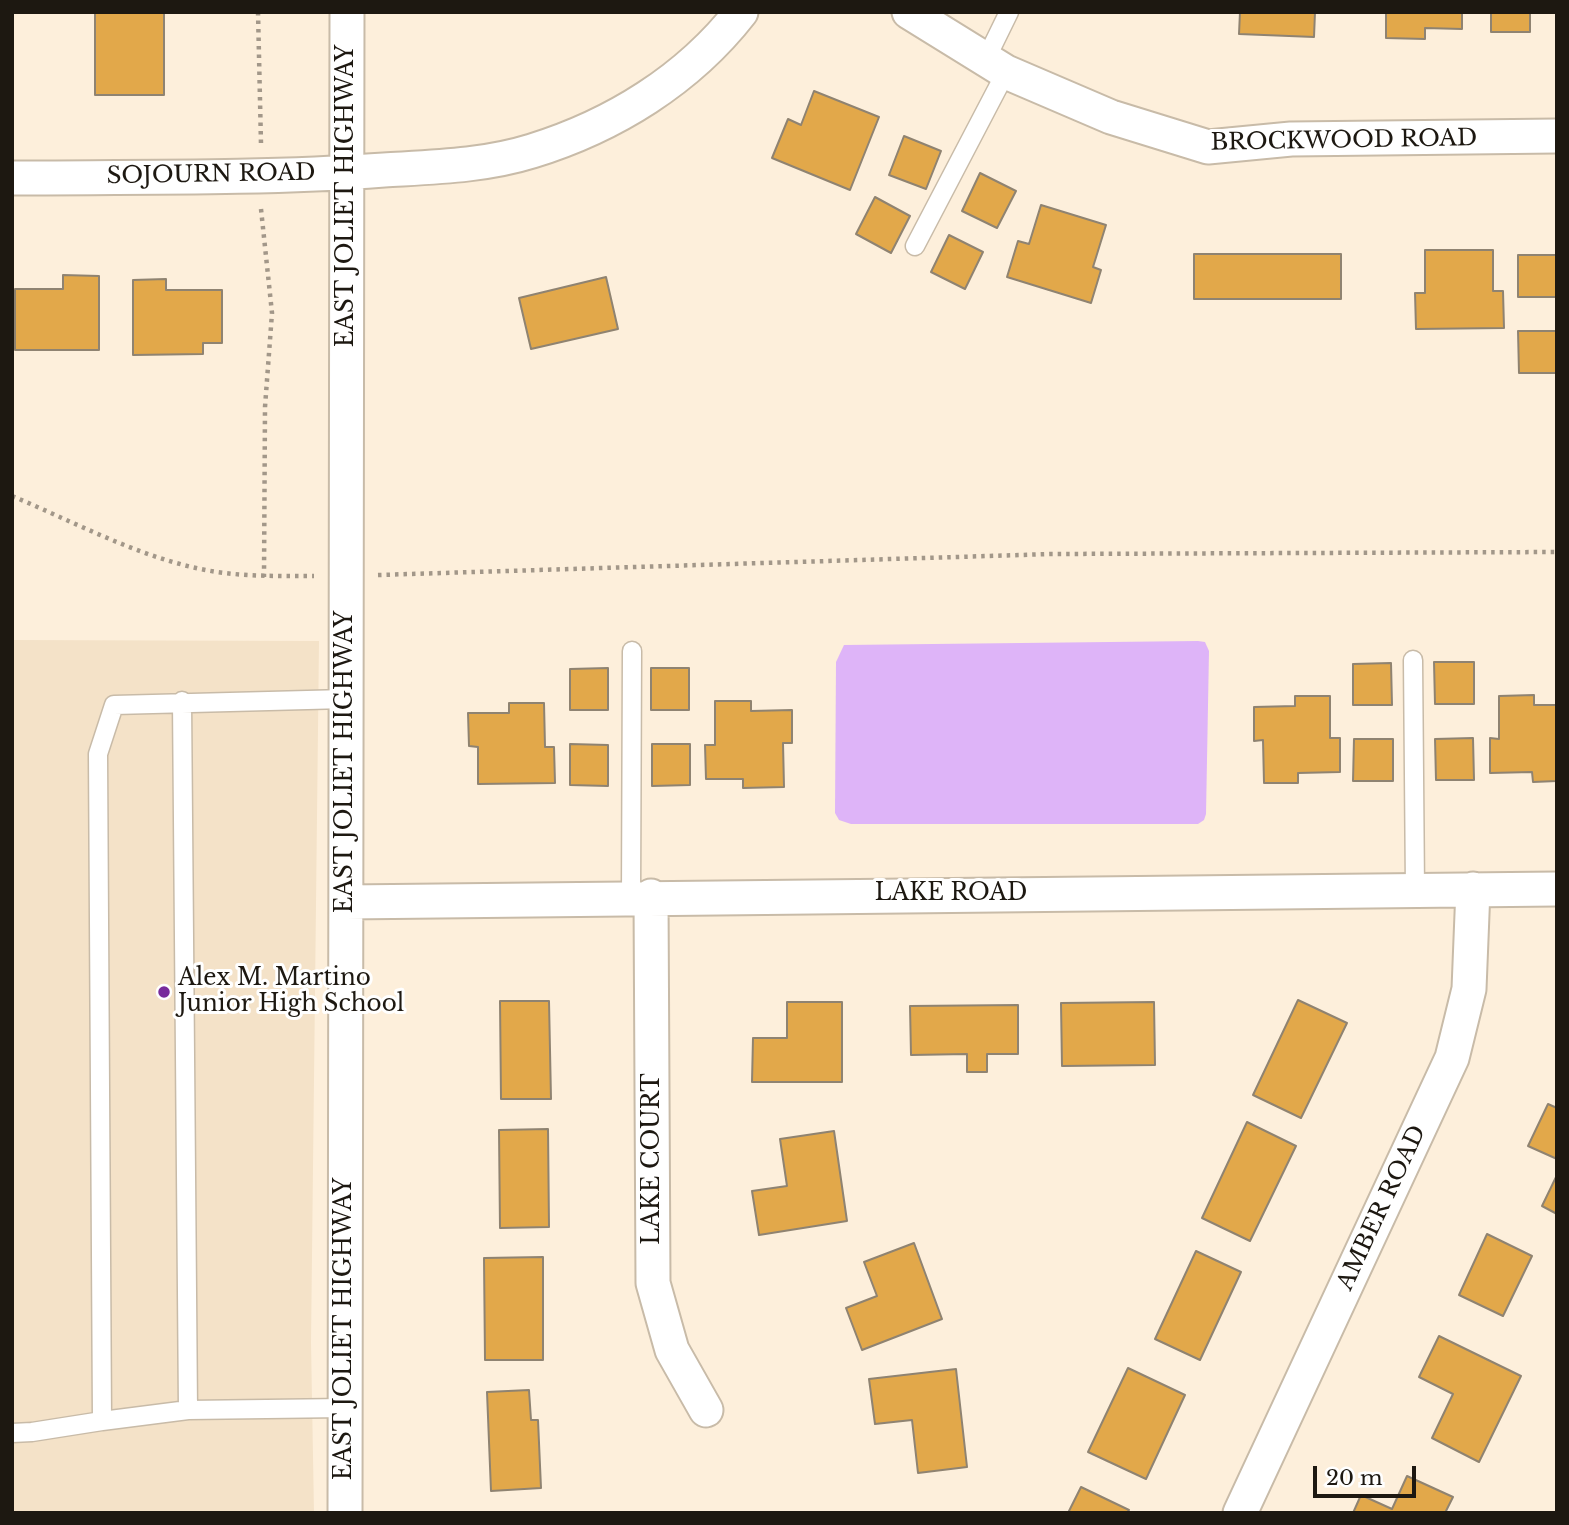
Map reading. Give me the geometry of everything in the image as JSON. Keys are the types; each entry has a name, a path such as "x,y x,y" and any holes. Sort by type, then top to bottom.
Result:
{"street":[{"name":"EAST JOLIET HIGHWAY","path":"345,1513 347,12"},
{"name":"SOJOURN ROAD","path":"12,178 346,173 483,162 528,152 566,139 645,99 680,75 726,31 741,12"},
{"name":"BROCKWOOD ROAD","path":"909,12 996,66 1111,117 1208,147 1291,139 1557,136"},
{"name":"AMBER ROAD","path":"1240,1513 1452,1058 1469,989 1473,889"},
{"name":"LAKE ROAD","path":"346,902 1557,889"},
{"name":"LAKE COURT","path":"641,897 653,1283 672,1350 706,1410"}],"lane":[{"path":"915,246 996,66 1009,12"},
{"path":"632,651 641,897"},
{"path":"1413,660 1415,890"},
{"path":"102,1421 98,754 114,705 182,701 346,699"},
{"path":"182,701 188,1410"},
{"path":"12,1433 188,1410 345,1408"}],"path":[{"path":"258,12 263,252 272,313 265,407 264,577"},
{"path":"12,496 144,551 195,568 264,577 1052,554 1557,552"}],"shaded area":[{"name":"Alex M. Martino Junior High School","path":"12,640 319,641 311,1342 314,1513 12,1513"},
{"path":"1205,642 1209,651 1206,814 1204,820 1198,824 851,824 839,820 835,813 836,662 844,645"}],"building":[{"path":"95,12 164,12 164,95 95,95"},
{"path":"1240,12 1315,12 1314,37 1239,34"},
{"path":"1386,12 1462,12 1462,29 1425,28 1425,39 1386,38"},
{"path":"1491,12 1530,12 1530,32 1491,32"},
{"path":"814,91 879,117 850,190 772,158 788,119 801,125"},
{"path":"904,136 941,151 926,189 889,175"},
{"path":"980,173 1016,191 997,228 962,211"},
{"path":"875,197 910,216 891,253 856,234"},
{"path":"1041,205 1106,225 1093,267 1101,270 1091,303 1007,277 1018,241 1029,244"},
{"path":"949,235 983,252 965,289 931,272"},
{"path":"1425,250 1493,250 1493,291 1503,291 1504,328 1416,329 1415,293 1425,293"},
{"path":"1194,254 1341,254 1341,299 1194,299"},
{"path":"1518,255 1557,255 1557,297 1518,297"},
{"path":"63,275 99,276 99,350 15,350 15,289 63,289"},
{"path":"606,277 618,329 531,349 519,298"},
{"path":"166,279 166,290 222,290 222,343 203,343 203,354 133,355 133,280"},
{"path":"1518,331 1557,331 1557,373 1519,373"},
{"path":"1434,662 1474,662 1474,704 1435,704"},
{"path":"1391,663 1392,705 1353,705 1353,664"},
{"path":"608,668 608,710 570,710 570,669"},
{"path":"651,668 689,668 689,710 651,710"},
{"path":"1534,695 1534,705 1557,705 1557,781 1533,782 1532,772 1490,773 1490,738 1499,739 1499,696"},
{"path":"1295,696 1330,696 1330,738 1340,738 1340,772 1298,773 1298,783 1264,783 1263,740 1254,741 1254,707 1295,706"},
{"path":"715,701 751,701 751,711 792,710 792,743 783,743 784,787 743,788 743,779 706,779 705,745 715,745"},
{"path":"509,703 544,703 545,747 554,747 555,783 478,784 478,747 469,746 468,713 509,713"},
{"path":"1473,738 1474,780 1436,780 1435,739"},
{"path":"1354,739 1393,739 1393,781 1353,781"},
{"path":"570,744 608,745 608,786 570,785"},
{"path":"652,744 690,744 690,785 652,786"},
{"path":"1298,1000 1347,1023 1301,1118 1253,1095"},
{"path":"500,1001 549,1001 551,1099 501,1099"},
{"path":"787,1002 842,1002 842,1082 752,1082 753,1038 787,1038"},
{"path":"1154,1002 1155,1065 1062,1066 1061,1003"},
{"path":"1018,1005 1018,1054 987,1054 987,1072 967,1072 967,1054 911,1055 910,1006"},
{"path":"1548,1104 1557,1108 1557,1159 1528,1146"},
{"path":"1247,1122 1296,1146 1250,1241 1202,1218"},
{"path":"548,1129 549,1227 500,1228 499,1130"},
{"path":"834,1131 847,1221 759,1235 752,1191 787,1186 780,1139"},
{"path":"1557,1175 1557,1214 1542,1206"},
{"path":"1487,1234 1532,1256 1503,1316 1459,1295"},
{"path":"914,1243 942,1319 862,1350 846,1308 877,1296 864,1262"},
{"path":"1196,1251 1241,1272 1200,1360 1155,1339"},
{"path":"543,1257 543,1360 485,1360 484,1258"},
{"path":"1439,1336 1521,1376 1479,1462 1432,1438 1453,1394 1419,1377"},
{"path":"1128,1368 1185,1395 1146,1479 1088,1452"},
{"path":"956,1369 967,1467 918,1473 912,1420 875,1424 869,1379"},
{"path":"529,1390 531,1420 538,1420 541,1488 491,1491 487,1392"},
{"path":"1407,1476 1453,1497 1445,1513 1353,1513 1361,1495 1392,1509"},
{"path":"1081,1487 1129,1510 1127,1513 1068,1513"}],"place":[{"name":"Alex M. Martino Junior High School","path":"164,992"}]}
